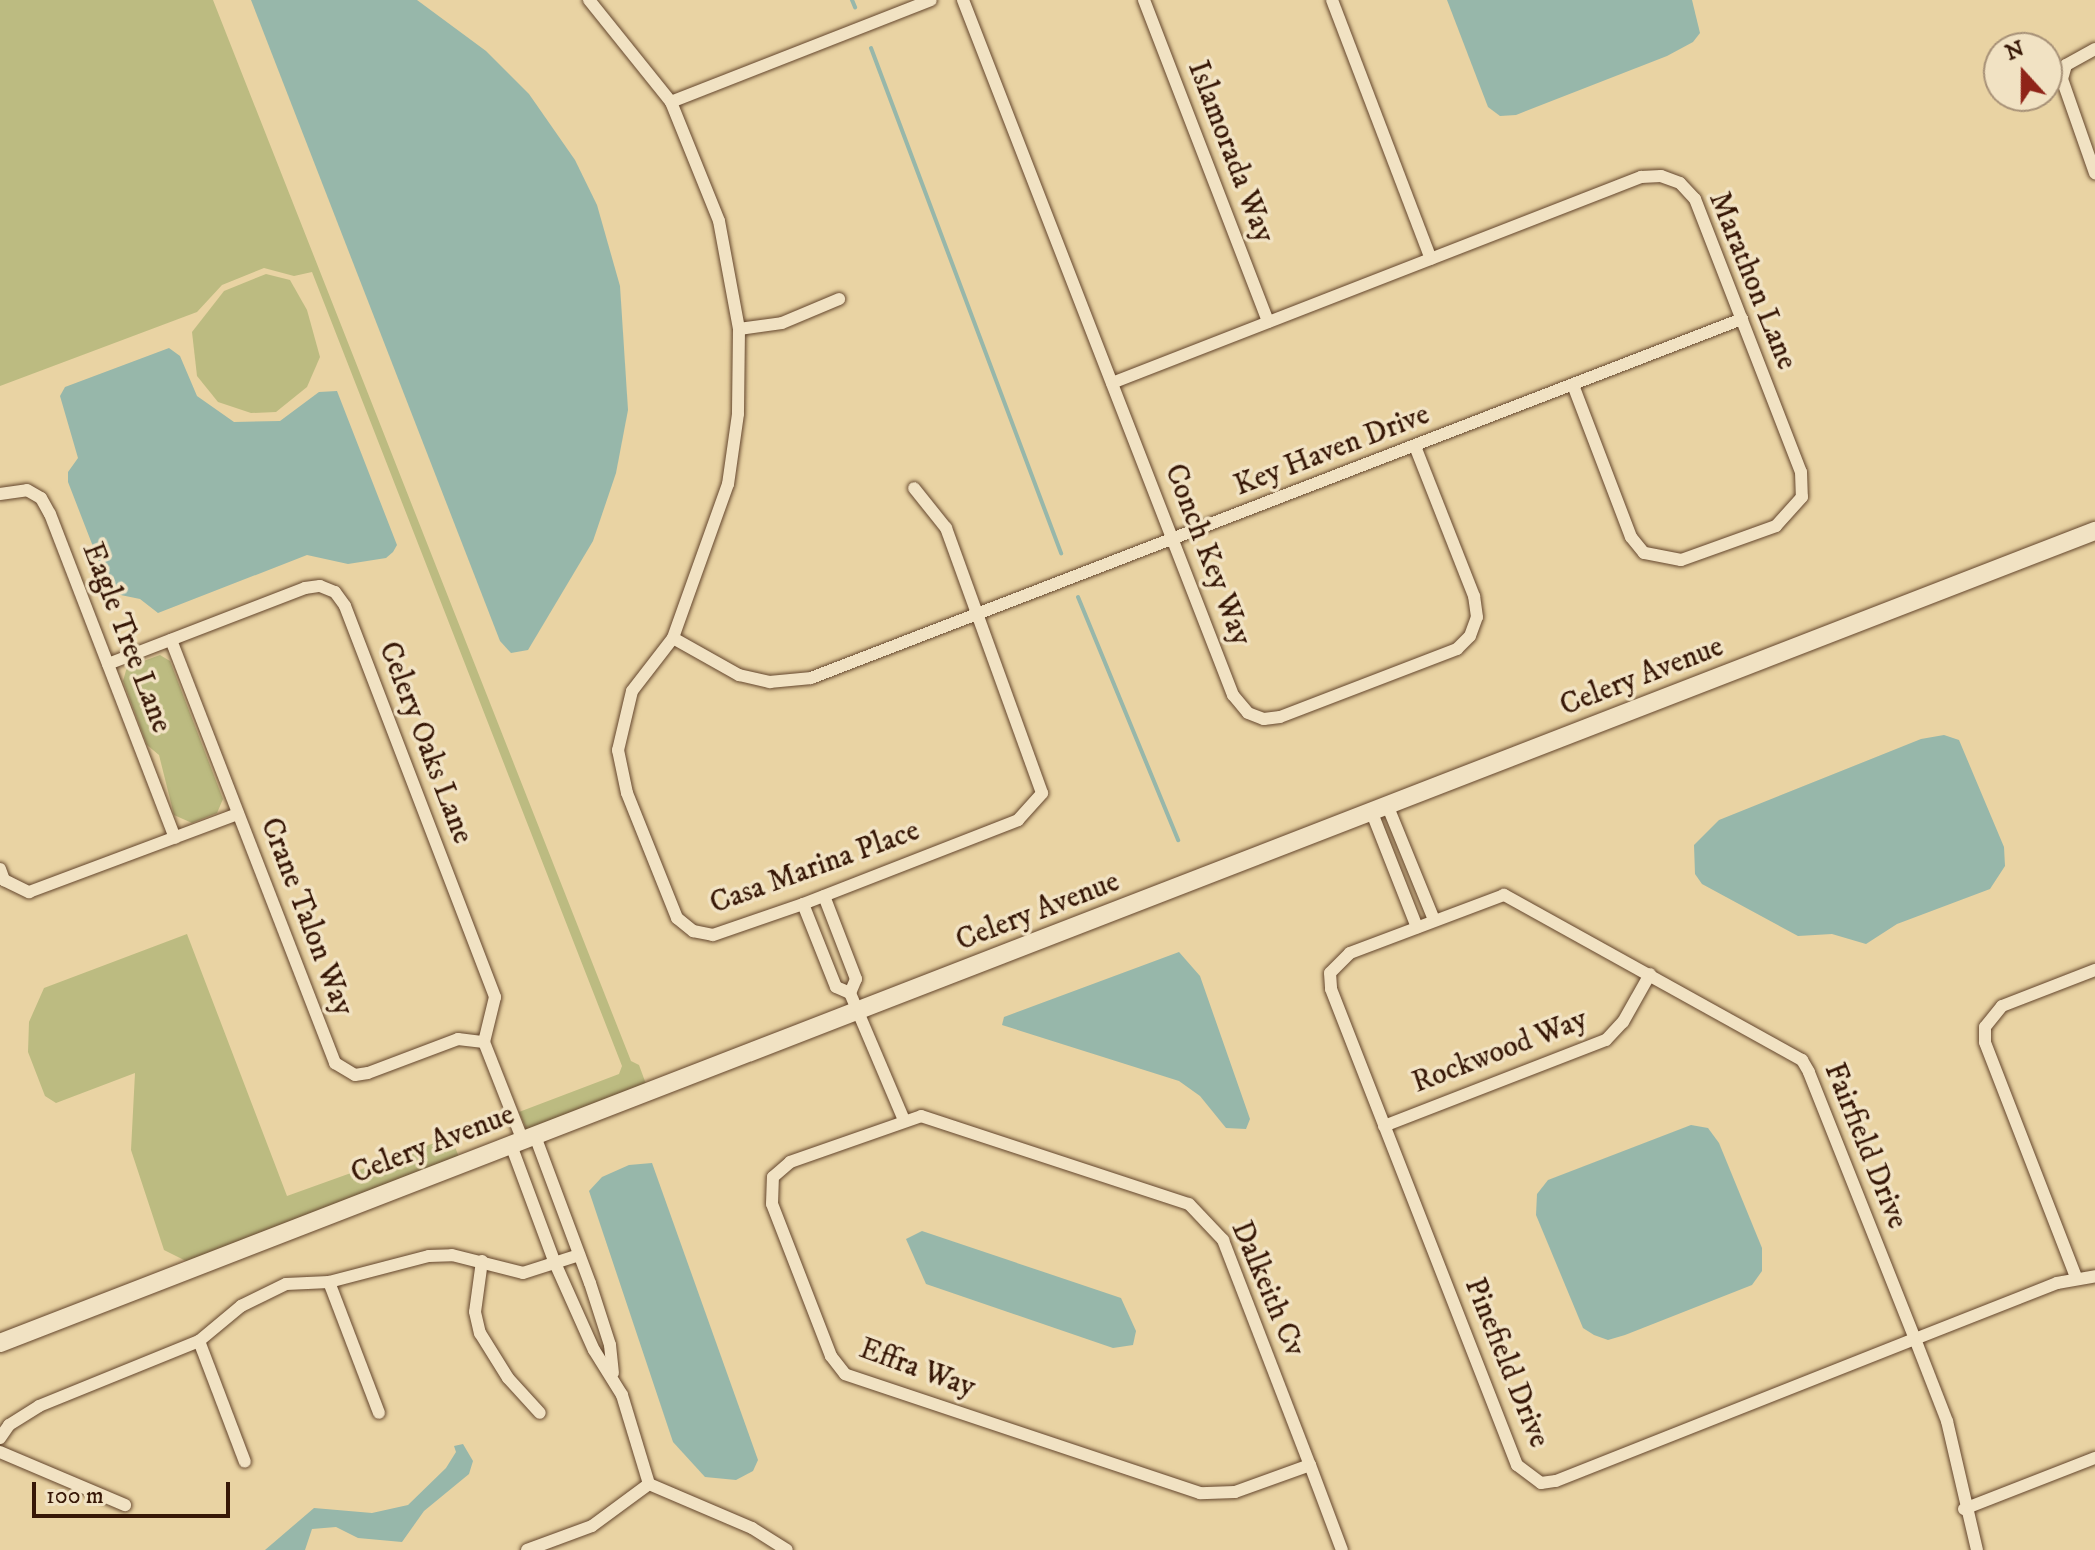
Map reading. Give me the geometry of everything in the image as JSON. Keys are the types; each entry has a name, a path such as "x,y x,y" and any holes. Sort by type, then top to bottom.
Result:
{"main road":[{"name":"Celery Avenue","path":"0,1343 523,1141 854,1002 1380,810 2095,531"}],"street":[{"name":"Casa Marina Place","path":"589,0 671,102 719,221 739,329 738,414 728,484 673,638 632,691 618,750 627,793 677,918 693,931 713,935 803,904 1018,820 1035,806 1042,793 1039,773 946,528 914,488"},
{"path":"671,102 931,0"},
{"name":"Conch Key Way","path":"963,0 1233,695 1248,713 1280,717 1442,654 1470,636 1477,617 1474,596 1415,446"},
{"name":"Islamorada Way","path":"1144,0 1268,322"},
{"path":"1332,0 1431,259"},
{"path":"2095,49 2066,65 2062,79 2095,173"},
{"name":"Marathon Lane","path":"1112,383 1641,177 1661,176 1680,183 1695,199 1801,472 1802,497 1776,526 1681,560 1644,553 1631,537 1573,385"},
{"path":"739,329 782,323 839,299"},
{"name":"Key Haven Drive","path":"673,638 739,675 770,682 811,678 1742,319"},
{"name":"Eagle Tree Lane","path":"0,494 27,490 41,498 175,838"},
{"name":"Celery Oaks Lane","path":"108,664 305,588 320,586 335,592 345,606 495,997 484,1042"},
{"name":"Crane Talon Way","path":"171,640 335,1063 355,1075 368,1073 458,1039 484,1042"},
{"path":"1380,810 1434,920"},
{"path":"1380,810 1417,927"},
{"path":"0,869 4,880 29,892 238,814"},
{"name":"Fairfield Drive","path":"1417,927 1504,895 1802,1060 1952,1438 1964,1509 1977,1550"},
{"path":"824,896 856,979 854,1002"},
{"path":"803,904 836,987 854,1002 903,1118"},
{"name":"Pinefield Drive","path":"1417,927 1350,953 1330,973 1331,989 1517,1465 1541,1483 1556,1481 2076,1277 2095,1276"},
{"path":"2076,1277 1985,1042 1985,1027 2002,1006 2095,970"},
{"name":"Rockwood Way","path":"1384,1126 1606,1040 1623,1022 1650,974"},
{"path":"484,1042 523,1141 579,1255 610,1345 613,1373 637,1434 649,1484"},
{"name":"Dalkeith Cv","path":"903,1118 939,1119 1178,1198 1207,1218 1223,1240 1342,1550"},
{"name":"Effra Way","path":"903,1118 784,1165 770,1183 772,1204 842,1372 1200,1493 1235,1492 1310,1465"},
{"path":"523,1141 555,1263 594,1350 613,1373"},
{"path":"0,1438 9,1425 56,1396 199,1341 241,1306 286,1284 329,1282 429,1256 482,1261 523,1273 579,1255"},
{"path":"482,1261 475,1312 480,1333 508,1378 540,1413"},
{"path":"329,1282 379,1413"},
{"path":"199,1341 245,1462"},
{"path":"0,1452 125,1505"},
{"path":"1964,1509 2095,1458"},
{"path":"527,1550 611,1515 649,1484"},
{"path":"649,1484 752,1528 787,1550"},
{"path":"565,1536 570,1550"}],"shaded area":[{"path":"0,0 213,0 631,1061 639,1065 646,1084 527,1131 519,1112 619,1074 622,1066 312,272 294,276 264,268 222,285 197,312 0,386"},
{"path":"251,0 417,0 486,51 529,94 575,160 597,205 620,286 628,410 616,473 593,541 528,650 511,653 500,641"},
{"path":"1447,0 1692,0 1700,33 1693,42 1667,56 1516,115 1500,116 1488,107"},
{"path":"266,274 290,280 307,310 320,357 307,387 276,412 251,413 218,402 197,376 192,332 224,291"},
{"path":"169,348 180,356 197,396 234,422 280,421 319,392 337,391 397,545 393,552 386,558 348,564 307,555 158,613 140,599 111,593 68,482 68,472 78,458 60,396 65,387"},
{"path":"160,655 170,661 223,799 217,813 192,823 174,815 159,755 147,745 123,681 127,667"},
{"path":"1944,735 1959,740 2004,847 2005,866 1990,889 1897,924 1866,944 1832,934 1798,936 1702,884 1695,874 1694,845 1719,820 1921,739"},
{"path":"187,934 287,1196 451,1137 459,1157 188,1262 164,1250 131,1150 135,1073 56,1103 45,1096 28,1052 29,1022 44,988"},
{"path":"1179,952 1200,976 1250,1119 1246,1129 1226,1128 1200,1096 1179,1081 1002,1025 1004,1017"},
{"path":"1691,1125 1708,1128 1719,1143 1762,1248 1762,1271 1752,1285 1625,1335 1608,1340 1594,1335 1583,1328 1536,1215 1537,1194 1548,1180"},
{"path":"652,1163 758,1460 753,1471 736,1480 705,1477 673,1442 589,1191 602,1177 629,1165"},
{"path":"922,1231 1121,1298 1136,1331 1133,1345 1113,1348 926,1284 906,1239"},
{"path":"463,1444 473,1461 469,1474 424,1511 402,1542 358,1538 336,1527 312,1529 305,1550 265,1550 314,1508 372,1513 408,1505 446,1468 456,1452 454,1446"}],"waterway":[{"path":"852,0 855,7"},
{"path":"871,48 1061,553"},
{"path":"1078,597 1178,840"}]}
